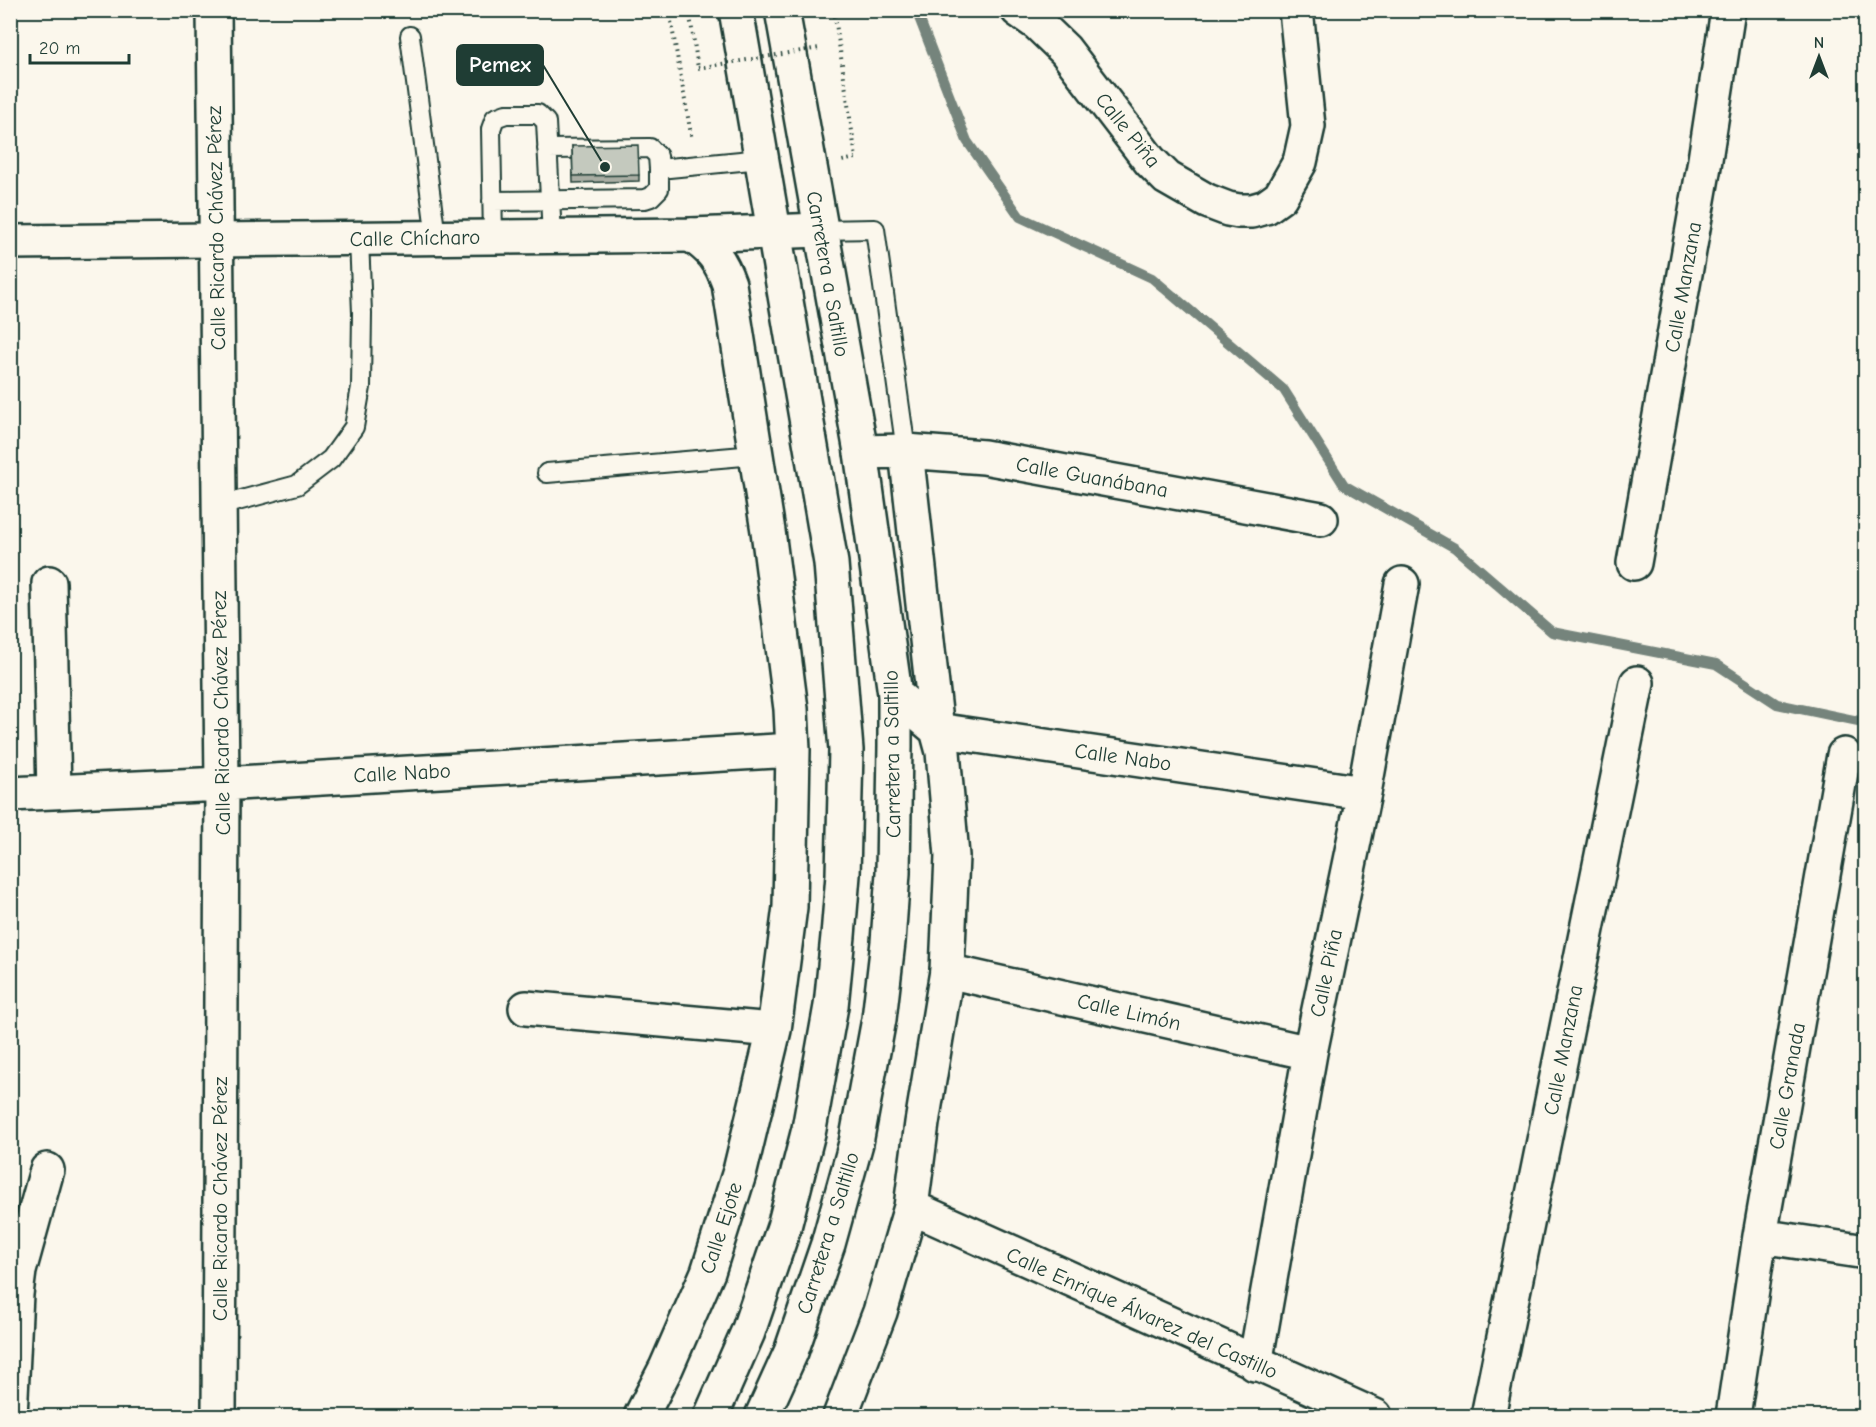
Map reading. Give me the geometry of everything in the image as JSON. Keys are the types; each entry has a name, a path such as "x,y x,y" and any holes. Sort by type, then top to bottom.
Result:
{"street":[{"name":"Calle Ricardo Chávez Pérez","path":"214,10 222,784 219,1416"},
{"path":"711,1416 748,1332 784,1227 809,1129 831,1006 843,875 846,750 831,563 736,10"},
{"name":"Carretera a Saltillo","path":"762,1416 791,1352 828,1244 856,1143 879,1019 893,873 895,694 861,452 782,10"},
{"name":"Calle Piña","path":"1018,10 1045,30 1065,50 1128,134 1167,178 1185,190 1228,209 1252,211 1266,207 1280,197 1300,162 1305,146 1308,126 1296,10"},
{"name":"Calle Manzana","path":"1634,563 1702,178 1728,10"},
{"name":"Calle Chícharo","path":"10,242 691,235 820,230"},
{"name":"Calle Ejote","path":"641,1416 670,1359 708,1272 740,1171 774,1030 790,907 793,750 791,710 768,531 729,284 721,262 706,245 691,235"},
{"path":"840,1416 880,1312 911,1207 947,971 952,856 943,752 937,730 906,451"},
{"name":"Calle Guanábana","path":"861,452 906,451 984,457 1321,519"},
{"path":"49,583 54,792"},
{"name":"Calle Piña","path":"1255,1364 1310,1053 1364,793 1402,584"},
{"name":"Calle Manzana","path":"1488,1416 1637,683"},
{"path":"895,694 937,730"},
{"name":"Calle Nabo","path":"937,730 1364,793"},
{"name":"Calle Nabo","path":"10,794 222,784 793,750"},
{"name":"Calle Granada","path":"1732,1416 1760,1236 1844,755"},
{"name":"Calle Limón","path":"947,971 1310,1053"},
{"path":"526,1008 774,1030"},
{"path":"10,1416 19,1270 47,1170"},
{"name":"Calle Enrique Álvarez del Castillo","path":"911,1207 1255,1364 1375,1416"},
{"path":"1760,1236 1866,1252"}],"lane":[{"path":"410,36 436,238"},
{"path":"493,237 490,129 495,118 506,114 538,114 546,122 552,236"},
{"path":"492,201 651,197 658,189 658,156 650,148 547,149"},
{"path":"659,169 761,159"},
{"path":"820,230 875,229 906,451"},
{"path":"219,506 297,485 331,459 354,427 361,376 362,313 359,239"},
{"path":"547,473 755,454"}],"path":[{"path":"669,10 696,166"},
{"path":"688,10 698,68 819,48"},
{"path":"810,168 856,158 834,10"}],"building":[{"path":"638,145 639,175 573,176 572,146"}],"waterway":[{"path":"916,10 967,141 1020,217 1152,278 1284,390 1344,485 1455,548 1552,632 1716,664 1777,704 1866,724"}],"place":[{"name":"Pemex","path":"605,167"}]}
